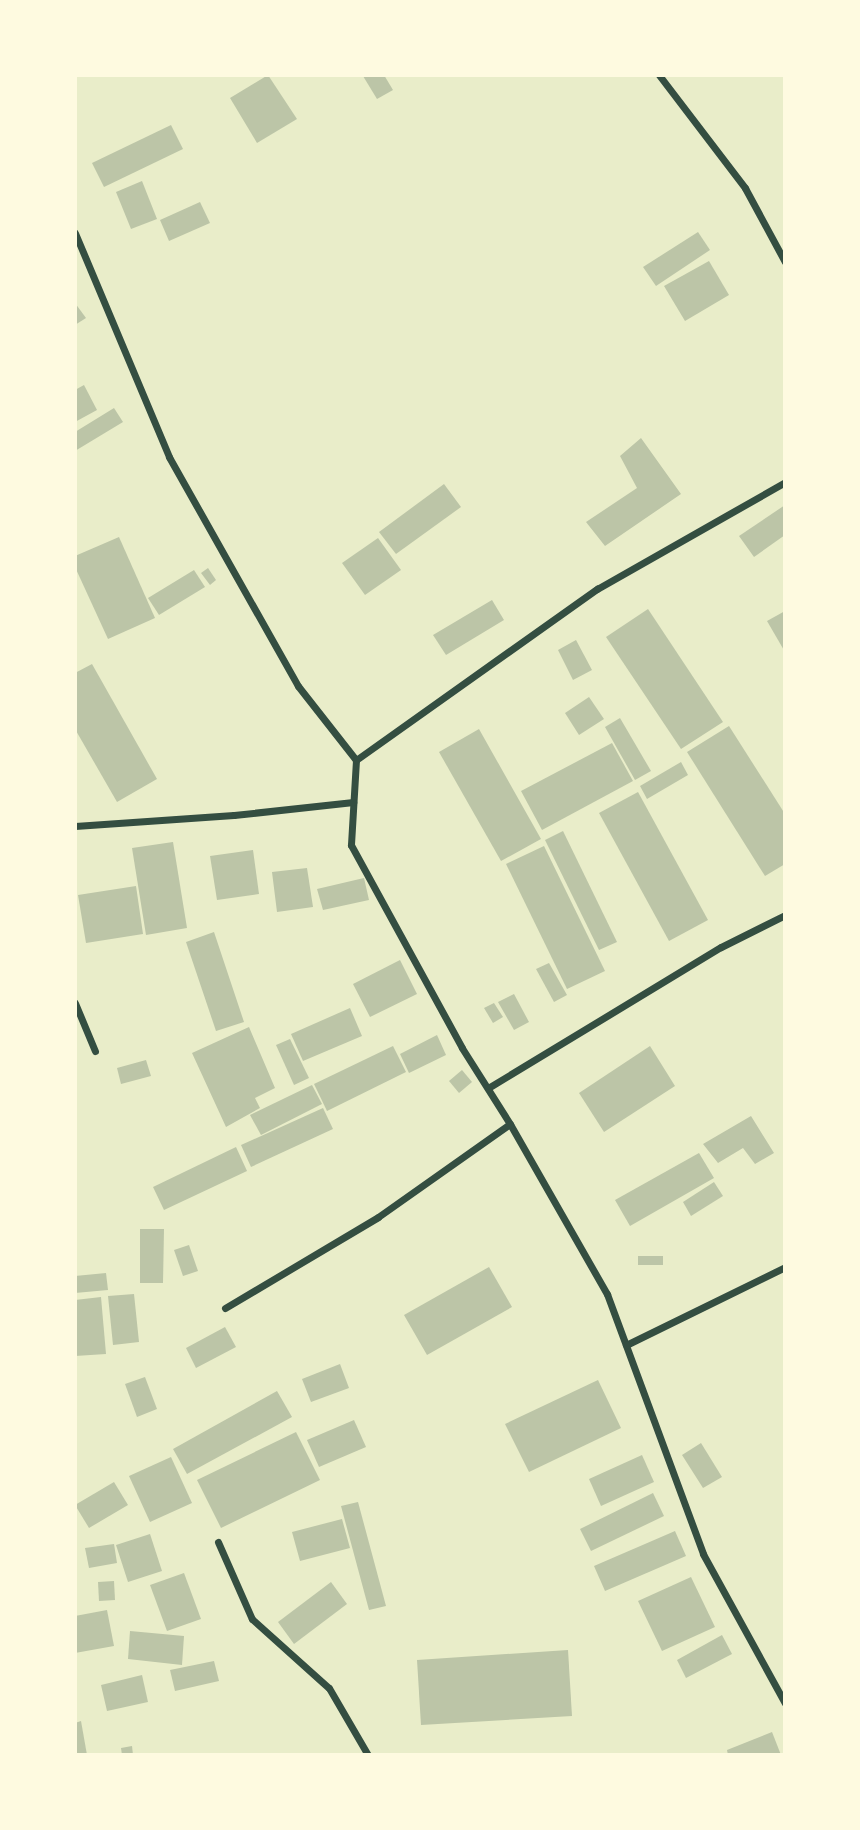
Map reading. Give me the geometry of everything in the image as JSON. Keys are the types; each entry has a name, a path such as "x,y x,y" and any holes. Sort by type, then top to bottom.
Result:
{"street":[{"path":"659,75 745,188 785,262"},
{"path":"75,233 169,457 298,686 356,761 351,845 462,1048 510,1124 607,1294 703,1554 785,1703"},
{"path":"356,761 597,589 785,482"},
{"path":"75,826 234,815 353,802"},
{"path":"488,1088 721,947 785,915"},
{"path":"75,1003 95,1051"},
{"path":"225,1308 378,1217 510,1124"},
{"path":"626,1345 785,1267"},
{"path":"218,1542 252,1619 329,1688 368,1755"}],"building":[{"path":"268,75 297,119 257,143 230,98"},
{"path":"384,75 393,90 377,99 363,76"},
{"path":"171,125 183,149 104,187 92,163"},
{"path":"142,181 157,219 131,229 116,192"},
{"path":"200,202 210,223 169,241 160,220"},
{"path":"698,232 710,250 656,286 643,267"},
{"path":"709,261 729,295 685,321 664,286"},
{"path":"75,303 86,318 75,325"},
{"path":"84,385 97,410 75,422 75,390"},
{"path":"114,408 123,422 75,451 75,432"},
{"path":"641,438 681,494 605,546 586,522 637,488 620,456"},
{"path":"444,484 461,507 396,554 379,532"},
{"path":"785,505 785,535 754,557 739,536"},
{"path":"119,537 155,618 108,639 75,567 75,556"},
{"path":"378,538 401,570 365,595 342,563"},
{"path":"208,568 216,580 210,585 201,573"},
{"path":"194,570 205,587 159,615 148,598"},
{"path":"492,600 504,620 446,655 433,635"},
{"path":"648,609 723,722 681,749 606,637"},
{"path":"785,611 785,652 767,621"},
{"path":"576,640 592,670 573,680 558,650"},
{"path":"92,664 157,779 117,802 75,729 75,673"},
{"path":"589,697 604,719 579,735 565,713"},
{"path":"620,718 651,771 635,780 605,727"},
{"path":"729,726 785,814 785,864 765,876 687,752"},
{"path":"479,729 541,839 501,861 439,752"},
{"path":"612,743 633,781 542,830 521,791"},
{"path":"681,762 688,775 647,799 640,786"},
{"path":"638,792 708,920 669,941 599,813"},
{"path":"563,831 617,942 599,950 545,840"},
{"path":"173,842 187,928 146,935 132,848"},
{"path":"544,846 605,971 567,989 506,864"},
{"path":"253,850 259,894 217,900 210,856"},
{"path":"307,868 313,907 277,912 272,872"},
{"path":"364,878 369,900 323,910 317,889"},
{"path":"136,886 143,934 86,943 78,895"},
{"path":"214,932 244,1022 216,1031 186,942"},
{"path":"400,960 417,994 370,1017 353,984"},
{"path":"549,963 567,995 554,1002 536,969"},
{"path":"514,994 529,1022 514,1030 498,1002"},
{"path":"494,1003 503,1017 493,1023 484,1008"},
{"path":"350,1008 362,1036 303,1061 291,1034"},
{"path":"249,1027 275,1088 255,1098 260,1108 226,1127 192,1053"},
{"path":"437,1035 446,1055 409,1073 400,1054"},
{"path":"290,1039 309,1078 294,1085 276,1045"},
{"path":"393,1046 406,1072 327,1111 314,1084"},
{"path":"650,1046 675,1086 604,1132 579,1093"},
{"path":"146,1060 151,1076 121,1084 117,1068"},
{"path":"462,1070 472,1082 459,1093 449,1081"},
{"path":"312,1085 322,1104 261,1135 250,1115"},
{"path":"323,1108 333,1129 251,1167 241,1145"},
{"path":"751,1116 774,1153 755,1164 743,1148 718,1163 703,1144"},
{"path":"236,1147 247,1171 164,1210 153,1187"},
{"path":"699,1153 714,1178 630,1226 615,1200"},
{"path":"714,1182 723,1196 691,1216 683,1202"},
{"path":"140,1229 164,1229 163,1283 140,1283"},
{"path":"189,1245 198,1271 183,1276 174,1250"},
{"path":"638,1256 663,1256 663,1265 638,1265"},
{"path":"489,1267 512,1307 427,1355 404,1315"},
{"path":"106,1273 108,1290 75,1293 75,1276"},
{"path":"134,1294 139,1342 113,1345 108,1296"},
{"path":"101,1297 106,1354 75,1356 75,1300"},
{"path":"225,1327 236,1347 196,1368 186,1348"},
{"path":"340,1364 349,1388 311,1402 302,1379"},
{"path":"145,1377 157,1409 137,1417 125,1384"},
{"path":"598,1380 621,1428 529,1472 505,1424"},
{"path":"277,1391 292,1417 187,1474 173,1449"},
{"path":"354,1420 366,1447 319,1467 307,1440"},
{"path":"296,1432 320,1480 221,1528 197,1480"},
{"path":"701,1443 722,1477 703,1488 682,1455"},
{"path":"642,1455 654,1482 601,1506 589,1479"},
{"path":"171,1457 192,1503 150,1522 129,1476"},
{"path":"114,1482 128,1505 89,1528 75,1505"},
{"path":"653,1493 664,1516 591,1551 580,1529"},
{"path":"358,1502 386,1606 369,1610 341,1506"},
{"path":"342,1519 350,1548 300,1561 292,1532"},
{"path":"675,1531 686,1556 605,1591 594,1566"},
{"path":"150,1534 162,1571 128,1582 116,1545"},
{"path":"114,1544 117,1563 89,1568 85,1548"},
{"path":"184,1573 201,1619 167,1631 150,1585"},
{"path":"691,1577 715,1627 662,1651 638,1601"},
{"path":"114,1581 115,1600 99,1601 98,1582"},
{"path":"331,1582 347,1604 294,1644 278,1622"},
{"path":"107,1610 114,1646 75,1653 75,1616"},
{"path":"130,1631 184,1636 182,1665 128,1659"},
{"path":"722,1635 732,1654 686,1678 677,1660"},
{"path":"568,1650 572,1716 421,1725 417,1660"},
{"path":"214,1661 219,1681 175,1691 170,1670"},
{"path":"142,1675 148,1702 107,1711 101,1685"},
{"path":"81,1721 87,1755 75,1755 75,1723"},
{"path":"772,1732 781,1755 728,1755 727,1750"},
{"path":"132,1746 133,1755 122,1755 121,1748"}]}
